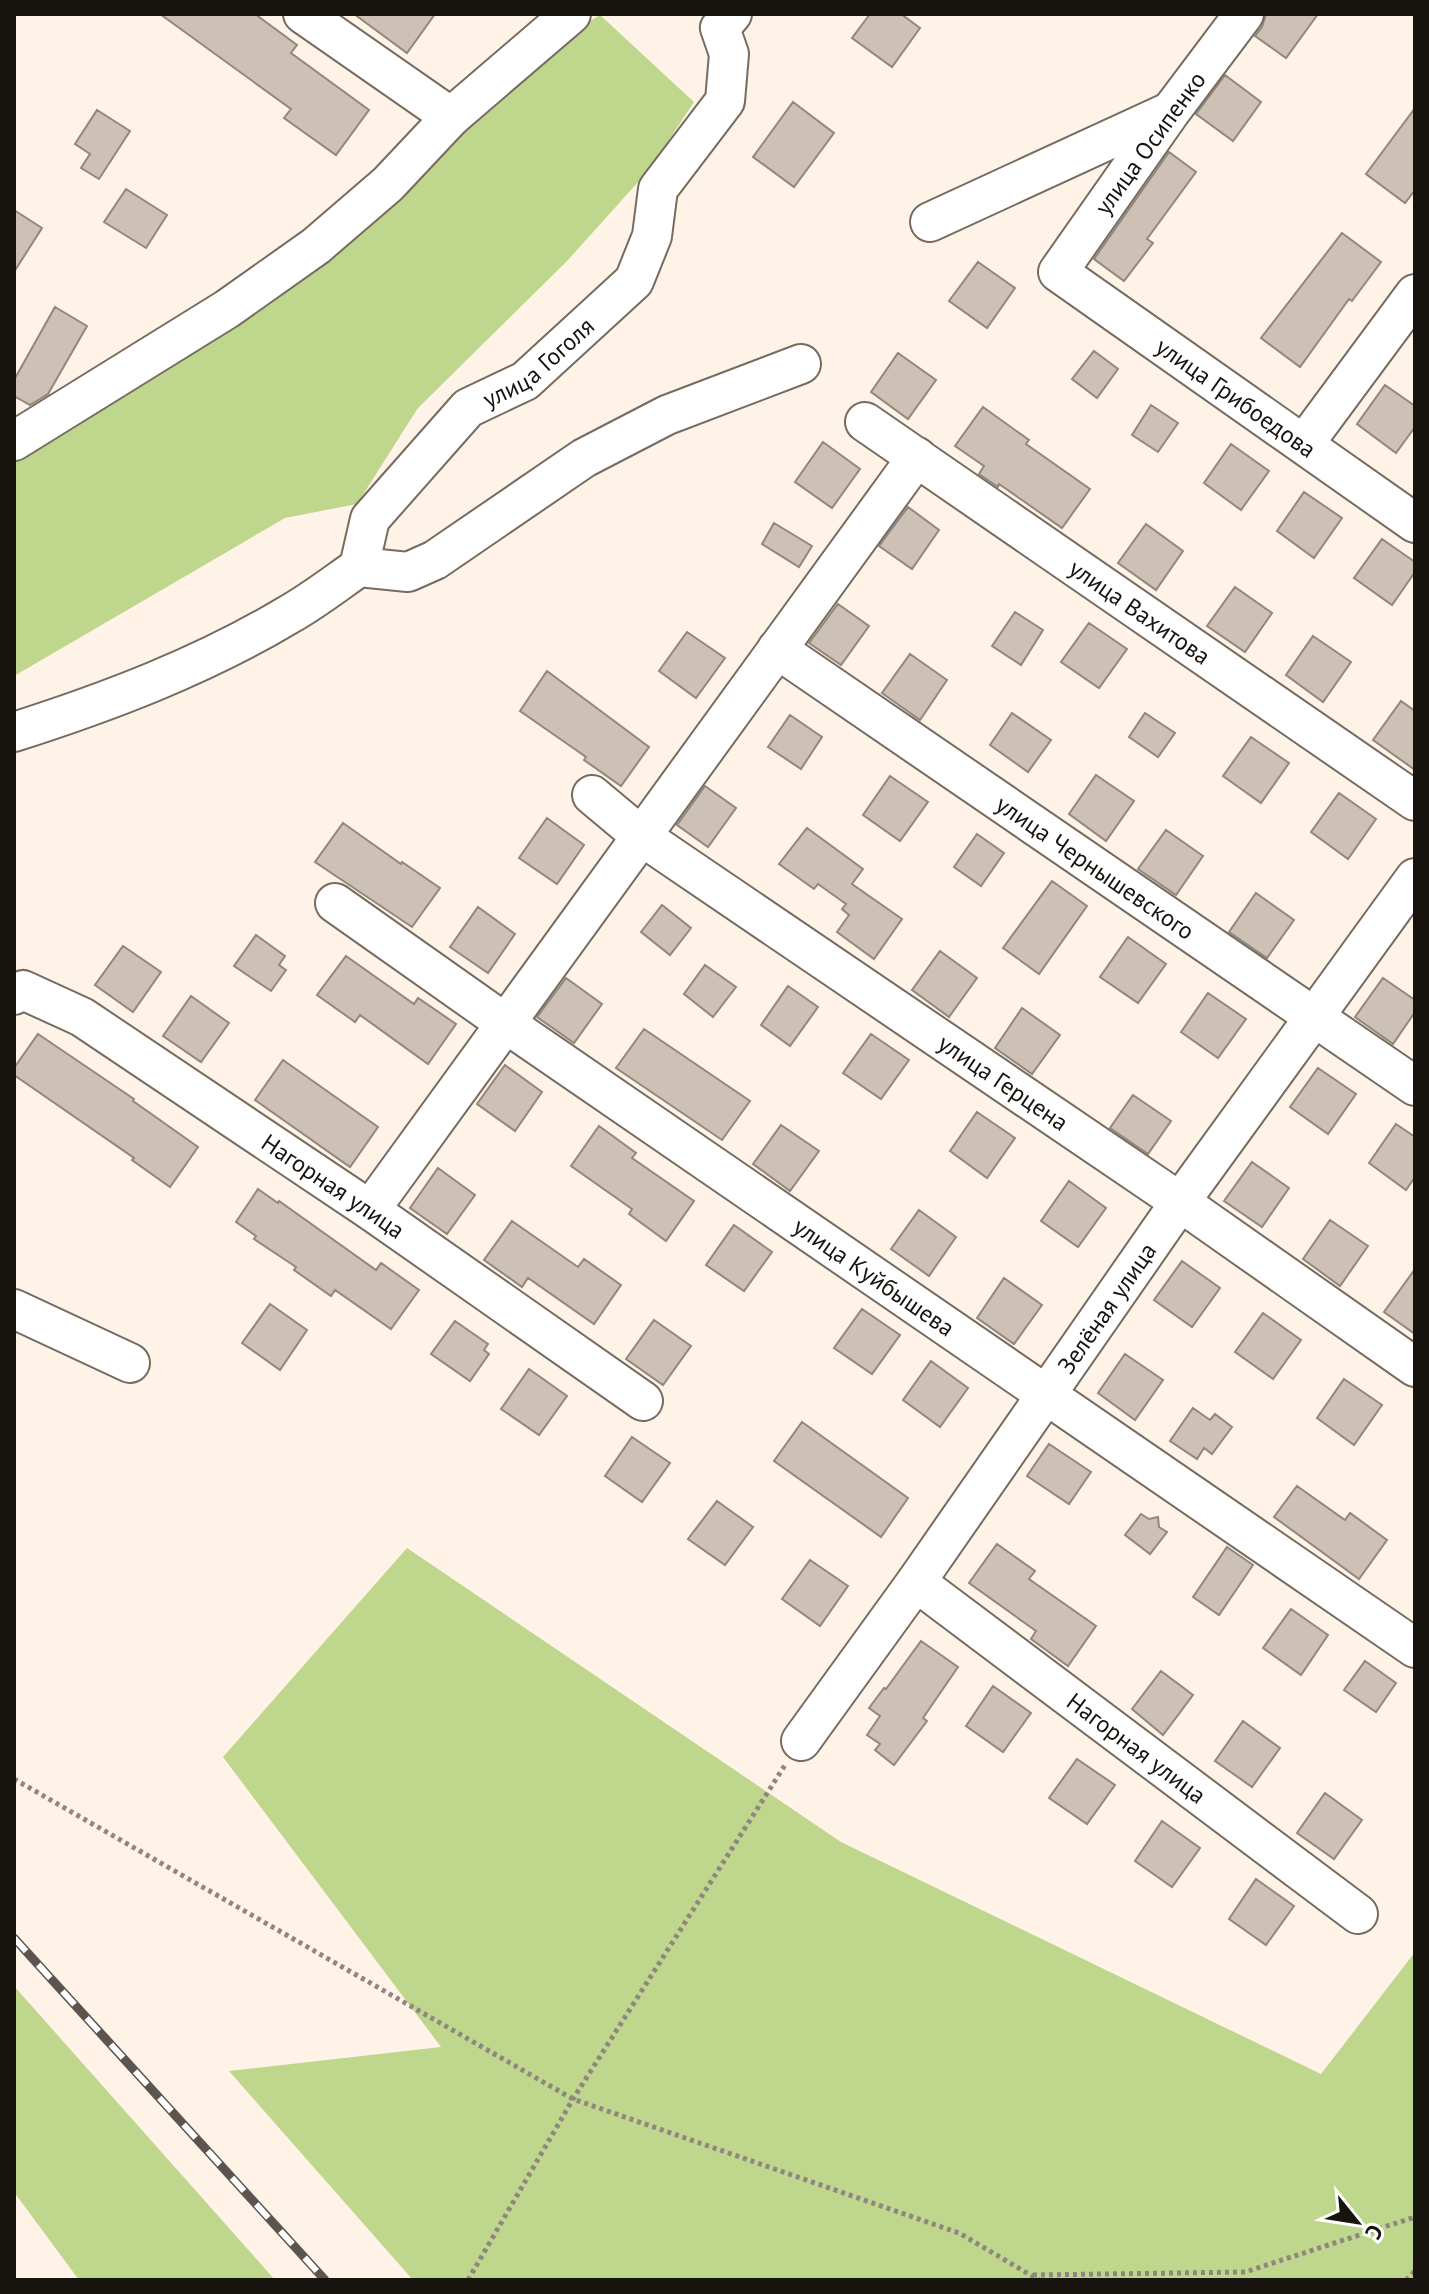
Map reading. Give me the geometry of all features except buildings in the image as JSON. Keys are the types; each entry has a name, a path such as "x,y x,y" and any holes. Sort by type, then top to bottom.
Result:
{"street":[{"path":"303,14 451,117"},
{"path":"14,441 227,309 316,246 388,184 451,117 571,14"},
{"name":"улица Осипенко","path":"1058,272 1171,111 1244,14"},
{"name":"улица Гоголя","path":"359,567 370,519 468,408 525,381 634,281 652,236 658,189 725,101 729,54 723,19"},
{"path":"930,222 1171,111"},
{"name":"улица Грибоедова","path":"1058,272 1415,523"},
{"path":"1304,444 1415,294"},
{"path":"14,732 94,706 223,650 289,615 359,567 408,572 435,560 584,458 667,415 801,364"},
{"name":"улица Вахитова","path":"865,422 1415,801"},
{"path":"370,1210 917,457"},
{"name":"улица Чернышевского","path":"777,649 1415,1086"},
{"name":"улица Герцена","path":"592,795 641,836 1180,1202 1415,1367"},
{"name":"Зелёная улица","path":"801,1741 916,1582 1180,1202 1415,878"},
{"name":"улица Куйбышева","path":"335,903 1415,1648"},
{"name":"Нагорная улица","path":"14,995 23,990 82,1017 370,1210 643,1401"},
{"path":"14,1309 130,1363"},
{"name":"Нагорная улица","path":"916,1582 1358,1914"}],"path":[{"path":"468,2280 573,2099 801,1741"},
{"path":"14,1779 573,2099 959,2233 1039,2280"},
{"path":"1032,2275 1245,2272 1415,2217"},
{"path":"1406,2280 1415,2271"}],"green space":[{"path":"600,15 694,102 649,170 567,261 418,408 357,504 285,518 14,676 14,460 161,372 555,42"},
{"path":"407,1548 841,1842 1321,2074 1415,1952 1415,2280 413,2280 229,2071 441,2047 223,1757"},
{"path":"14,1986 275,2280 79,2280 14,2192"}],"railway":[{"path":"14,1938 325,2280"}]}
